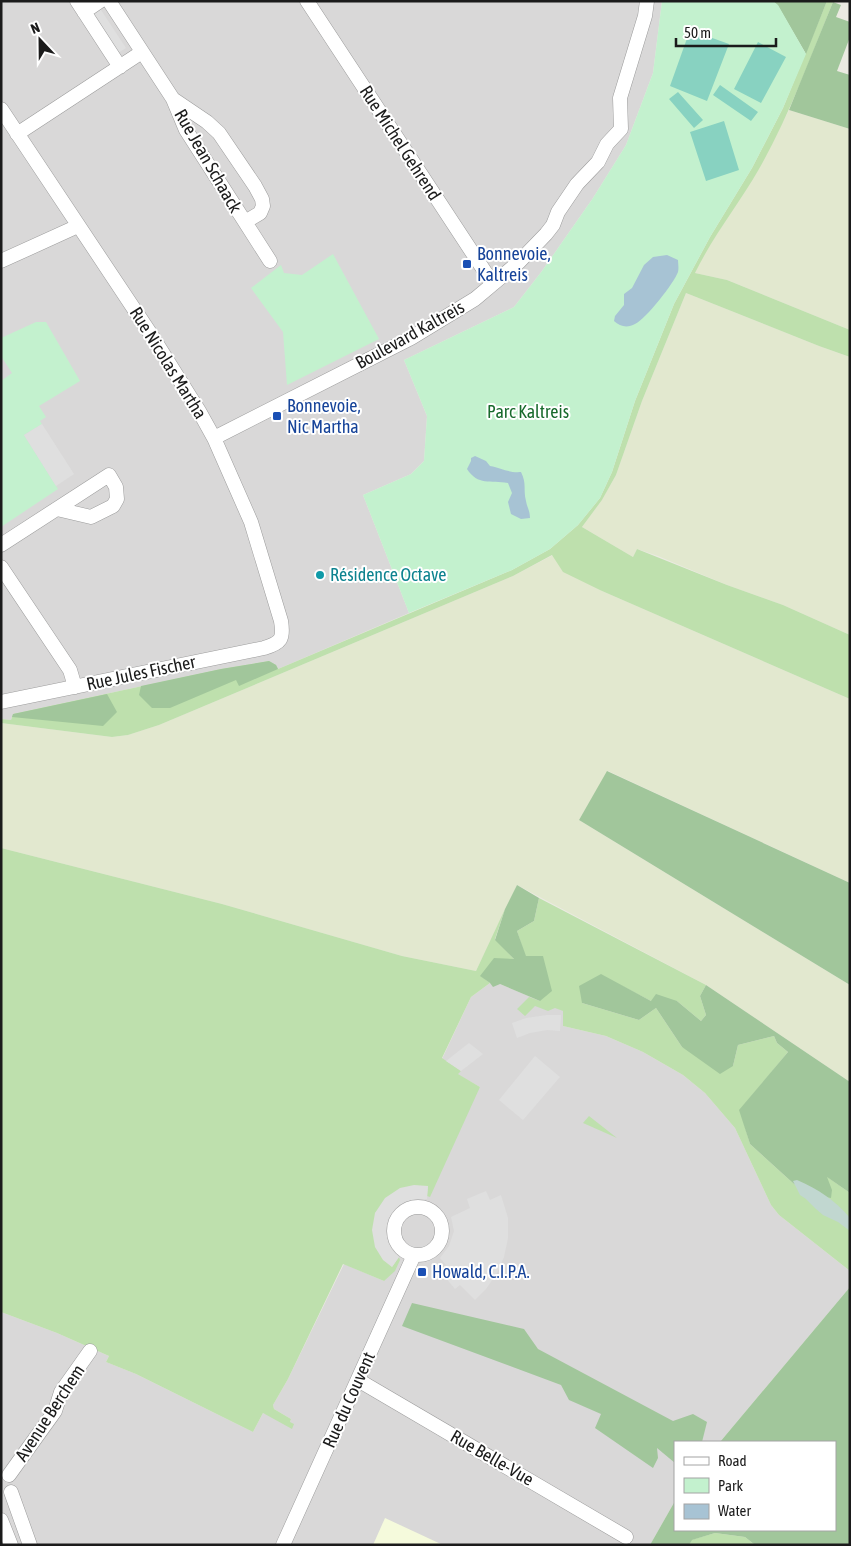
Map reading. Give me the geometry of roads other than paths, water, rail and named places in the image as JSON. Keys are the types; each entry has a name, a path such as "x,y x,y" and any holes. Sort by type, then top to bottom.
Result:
{"street":[{"path":"100,1 81,6 120,67"},
{"name":"Rue Jean Schaack","path":"109,1 173,98 186,130 270,261"},
{"name":"Rue Michel Gehrend","path":"307,1 493,284"},
{"name":"Boulevard Kaltreis","path":"214,438 411,338 475,299 519,262 552,226 558,212 577,184 598,162 607,144 620,129 620,98 645,16 647,1"},
{"path":"17,134 142,52"},
{"name":"Rue Jean Schaack","path":"173,98 219,133 255,186 262,199 263,206 260,213 245,222"},
{"name":"Rue Nicolas Martha","path":"1,110 152,336 214,438 258,544 281,621 283,633 280,641"},
{"path":"1,261 78,226"},
{"path":"1,545 57,509"},
{"path":"1,567 70,670 75,687"},
{"name":"Rue Jules Fischer","path":"1,702 264,648 273,646 280,641"},
{"name":"Rue du Couvent","path":"284,1545 414,1254"},
{"name":"Avenue Berchem","path":"30,1545 6,1495 13,1481 5,1473 55,1411 61,1392 90,1350"},
{"name":"Rue Belle-Vue","path":"358,1380 626,1537"}],"water":[{"path":"667,255 678,260 678,272 666,292 640,321 630,326 616,323 614,321 615,316 624,305 624,294 632,288 644,265 653,257"},
{"path":"475,456 486,461 490,466 521,472 530,518 521,519 511,514 508,502 512,493 508,483 480,480 471,474 467,469 471,458"}],"place":[{"name":"Bonnevoie, Kaltreis","path":"467,264"},
{"name":"Bonnevoie, Nic Martha","path":"277,416"},
{"name":"Résidence Octave","path":"320,575"},
{"name":"Howald, C.I.P.A.","path":"422,1272"}],"park label":[{"name":"Parc Kaltreis","path":"528,412"}]}
